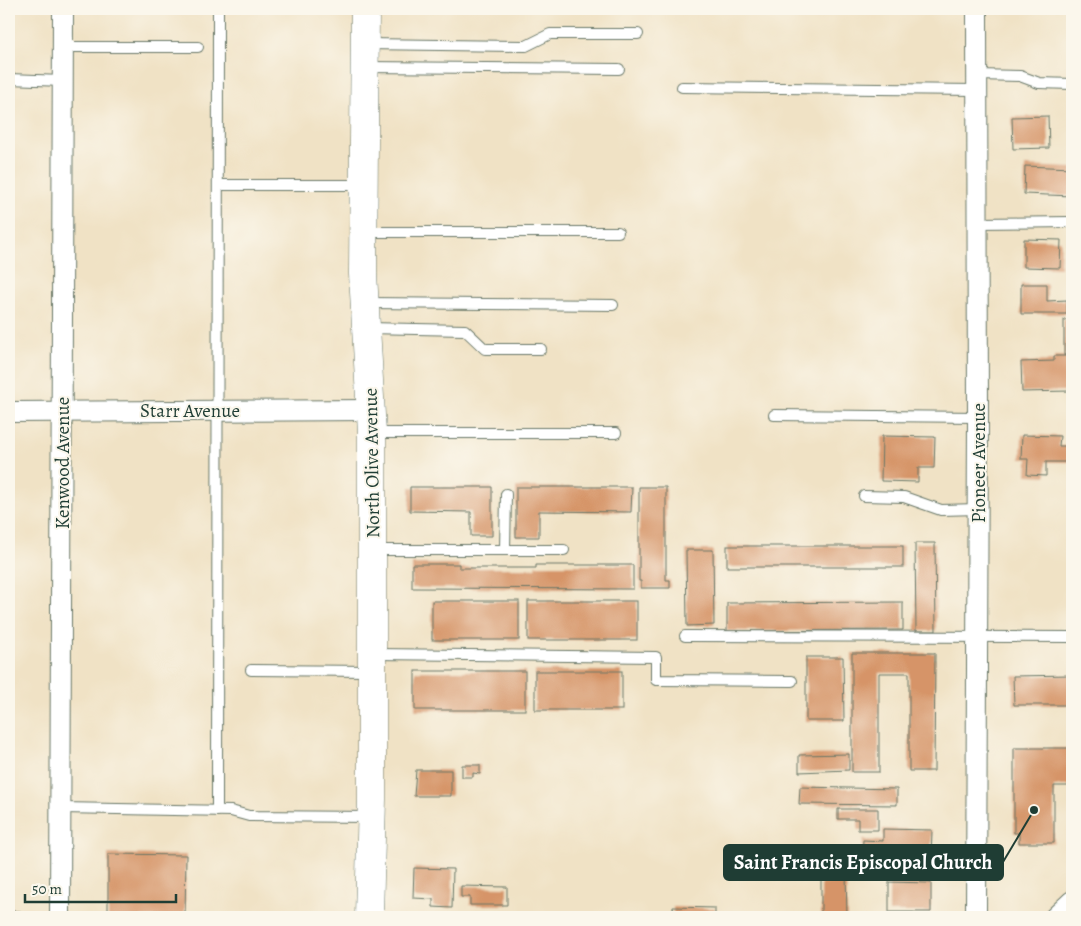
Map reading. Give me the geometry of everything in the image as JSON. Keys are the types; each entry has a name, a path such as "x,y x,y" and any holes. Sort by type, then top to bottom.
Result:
{"street":[{"name":"Kenwood Avenue","path":"60,917 63,9"},
{"name":"North Olive Avenue","path":"365,9 362,185 365,316 372,422 372,816 369,917"},
{"name":"Pioneer Avenue","path":"976,917 978,509 977,9"},
{"name":"Starr Avenue","path":"9,412 218,410 372,422"},
{"path":"1055,917 1072,901"}],"lane":[{"path":"217,811 218,9"},
{"path":"364,56 526,46 550,34 638,34"},
{"path":"63,47 198,47"},
{"path":"364,56 619,69"},
{"path":"682,88 977,83 1020,76 1039,83 1072,84"},
{"path":"9,79 63,81"},
{"path":"218,184 362,185"},
{"path":"977,223 1072,222"},
{"path":"363,232 618,232"},
{"path":"365,316 613,305"},
{"path":"365,316 465,330 485,348 541,349"},
{"path":"774,415 978,417"},
{"path":"372,422 616,433"},
{"path":"505,550 506,494"},
{"path":"864,496 904,497 940,510 978,509"},
{"path":"372,550 564,550"},
{"path":"685,636 1072,637"},
{"path":"251,670 372,662 656,656 656,680 792,681"},
{"path":"60,808 231,811 249,816 372,816"}],"building":[{"path":"1048,116 1049,148 1013,149 1012,117"},
{"path":"1025,166 1072,168 1072,196 1024,194"},
{"path":"1024,239 1061,240 1060,268 1024,267"},
{"path":"1021,284 1047,284 1047,301 1067,300 1067,314 1021,314"},
{"path":"1064,320 1072,320 1072,355 1064,355"},
{"path":"1054,356 1070,356 1070,391 1022,392 1021,362 1054,361"},
{"path":"1022,435 1060,436 1059,446 1072,446 1072,462 1046,462 1046,476 1027,475 1028,459 1021,459"},
{"path":"882,436 935,437 934,468 918,468 918,482 881,481"},
{"path":"410,487 492,487 492,536 471,536 471,512 410,511"},
{"path":"516,487 632,487 631,512 539,511 539,537 516,537"},
{"path":"639,487 666,487 666,580 670,580 670,588 641,588 641,581 639,581"},
{"path":"915,543 935,543 936,631 916,631"},
{"path":"727,546 903,546 903,567 727,567"},
{"path":"686,550 713,550 714,625 687,626"},
{"path":"412,564 459,564 459,568 536,568 536,565 633,565 633,589 412,588"},
{"path":"432,601 519,601 519,640 432,640"},
{"path":"528,601 637,601 637,640 528,640"},
{"path":"903,602 903,630 727,631 727,603"},
{"path":"852,653 935,653 934,771 909,771 909,673 879,673 879,772 852,772"},
{"path":"806,657 843,657 844,721 806,721"},
{"path":"415,671 525,671 525,710 415,710"},
{"path":"535,671 622,671 622,710 535,710"},
{"path":"1072,675 1072,705 1014,705 1013,676"},
{"path":"1014,748 1072,748 1072,786 1054,786 1054,843 1019,843 1019,833 1014,833"},
{"path":"849,754 849,770 799,772 799,755"},
{"path":"462,765 480,765 480,774 473,773 473,777 462,777"},
{"path":"416,770 451,770 451,796 414,796"},
{"path":"800,787 897,789 897,805 799,804"},
{"path":"838,809 878,809 878,830 858,830 858,819 838,819"},
{"path":"883,829 932,830 931,860 862,858 863,840 883,841"},
{"path":"108,854 186,855 185,917 108,917"},
{"path":"414,868 453,869 452,908 433,907 433,899 413,898"},
{"path":"821,873 846,873 847,917 821,917"},
{"path":"889,882 931,883 931,912 889,912"},
{"path":"461,886 507,887 507,905 470,905 470,897 461,897"},
{"path":"673,907 715,908 715,917 673,917"},
{"path":"9,911 20,911 20,917 9,917"}],"place":[{"name":"Saint Francis Episcopal Church","path":"1034,810"}]}
